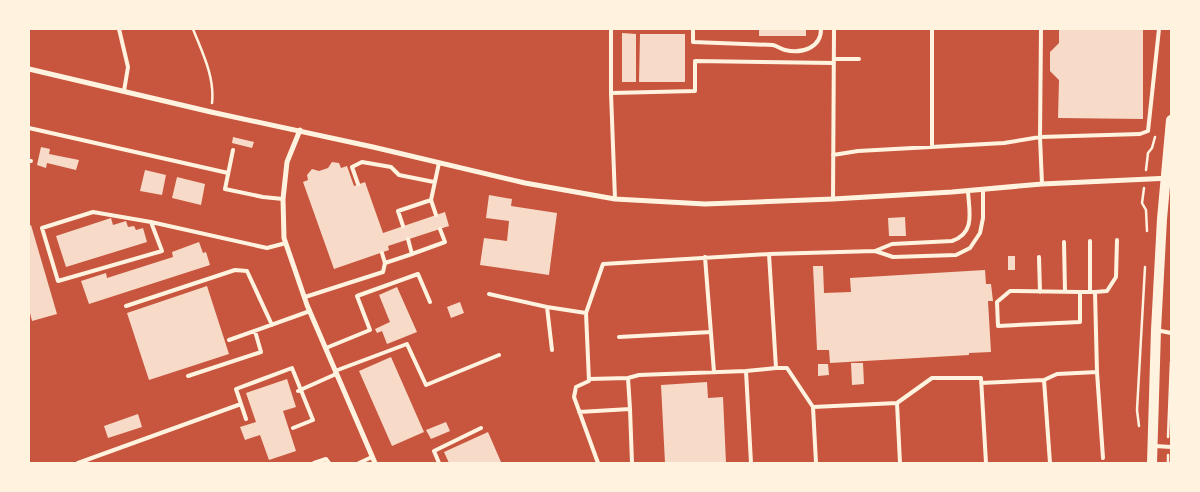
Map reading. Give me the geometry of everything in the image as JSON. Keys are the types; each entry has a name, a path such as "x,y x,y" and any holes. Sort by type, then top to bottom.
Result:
{"main road":[{"path":"1152,463 1156,330 1171,120"}],"street":[{"path":"29,69 525,183 615,199 705,204 833,199 983,190 1042,184 1168,178"},
{"path":"300,130 287,162 282,213 286,243 310,311 375,463"}],"lane":[{"path":"120,29 128,67 124,91"},
{"path":"611,29 611,93 615,199"},
{"path":"693,29 693,42 773,45 785,50 803,50 815,45 821,37 821,29"},
{"path":"833,199 834,29"},
{"path":"932,29 932,147"},
{"path":"1041,29 1040,137 1042,184"},
{"path":"833,155 1004,143 1040,137 1140,134 1148,131 1159,29"},
{"path":"611,93 695,91 695,61 834,61 859,59"},
{"path":"29,128 228,173"},
{"path":"233,150 225,189 263,197 283,198"},
{"path":"358,184 352,167 362,162 391,167 399,175 434,182"},
{"path":"436,215 431,200 439,163"},
{"path":"598,463 574,396 576,388 589,381 586,313 603,264 769,254 875,251 893,257 956,255 970,248 980,232 983,218 983,190"},
{"path":"875,251 892,244 952,241 960,238 967,231 970,219 968,191"},
{"path":"403,226 398,211 431,200"},
{"path":"151,222 162,251 58,281 42,228 93,212 151,222 267,248 286,243"},
{"path":"386,263 445,242 440,229"},
{"path":"408,239 412,254"},
{"path":"1080,292 1080,322 998,326 996,302 1010,291 1106,291 1116,277 1117,240"},
{"path":"1064,242 1065,292"},
{"path":"1090,242 1103,458"},
{"path":"305,297 383,272 386,263 382,252"},
{"path":"769,254 776,368"},
{"path":"1039,257 1040,292"},
{"path":"705,258 714,372"},
{"path":"126,306 235,270 247,271 272,325"},
{"path":"326,348 370,330 357,296 418,274 430,302"},
{"path":"489,294 547,307 586,313"},
{"path":"547,307 552,350"},
{"path":"229,340 310,311"},
{"path":"1156,330 1171,334"},
{"path":"188,376 261,352 255,331"},
{"path":"619,337 711,332"},
{"path":"300,390 407,344 426,385 499,355"},
{"path":"246,419 236,390 292,368 312,420 293,428"},
{"path":"589,379 786,368 813,406 816,463"},
{"path":"746,371 751,463"},
{"path":"981,383 1044,380 1057,374 1097,372"},
{"path":"628,378 632,463"},
{"path":"813,406 897,403 932,378 981,378 986,463"},
{"path":"1044,380 1050,463"},
{"path":"897,403 900,463"},
{"path":"78,463 241,404"},
{"path":"579,412 630,409"},
{"path":"439,463 434,451 481,428"},
{"path":"1152,446 1170,447"},
{"path":"359,463 372,457"},
{"path":"314,463 326,459 329,463"}],"path":[{"path":"193,29 207,65 213,91 211,112"},
{"path":"1168,463 1170,447 1171,362"}],"building":[{"path":"759,29 806,29 806,36 759,36"},
{"path":"1059,29 1143,29 1143,119 1058,118 1059,80 1050,71 1050,52 1059,43"},
{"path":"622,33 636,34 636,82 622,82"},
{"path":"640,34 685,34 685,82 639,82"},
{"path":"233,137 254,142 252,148 232,143"},
{"path":"41,147 50,149 49,154 79,160 76,170 47,163 46,168 37,165"},
{"path":"332,162 339,163 341,168 347,166 354,186 365,182 383,233 445,212 449,226 388,246 389,250 334,269 303,182 308,180 307,175 312,169 319,171 328,168"},
{"path":"145,170 166,175 162,195 140,191"},
{"path":"177,177 205,184 201,205 172,198"},
{"path":"489,195 512,199 511,206 557,213 549,275 480,265 484,238 507,241 509,221 486,218"},
{"path":"905,217 906,236 889,236 888,218"},
{"path":"111,218 113,225 126,221 128,227 134,226 136,230 143,228 147,242 66,267 56,236"},
{"path":"31,225 57,314 32,321 29,309 29,226"},
{"path":"199,242 203,253 206,252 210,265 89,304 81,281 106,273 107,278 173,257 172,252"},
{"path":"1008,256 1015,256 1015,270 1008,270"},
{"path":"813,266 823,266 824,293 851,292 850,278 985,270 986,284 991,284 993,301 988,301 991,352 830,363 829,350 817,350"},
{"path":"207,286 229,354 149,380 127,313"},
{"path":"397,287 417,332 387,344 382,331 377,333 375,329 390,322 379,295"},
{"path":"460,302 464,313 451,318 447,307"},
{"path":"391,357 424,432 392,446 359,371"},
{"path":"851,363 863,363 864,384 852,385"},
{"path":"818,364 828,364 829,375 818,376"},
{"path":"287,379 296,407 283,411 296,451 269,460 260,435 245,440 240,427 256,422 246,393"},
{"path":"707,382 708,398 723,397 726,463 665,463 661,385"},
{"path":"138,414 142,427 108,438 104,426"},
{"path":"446,422 450,431 431,439 426,430"},
{"path":"488,432 501,462 449,463 444,452"}]}
